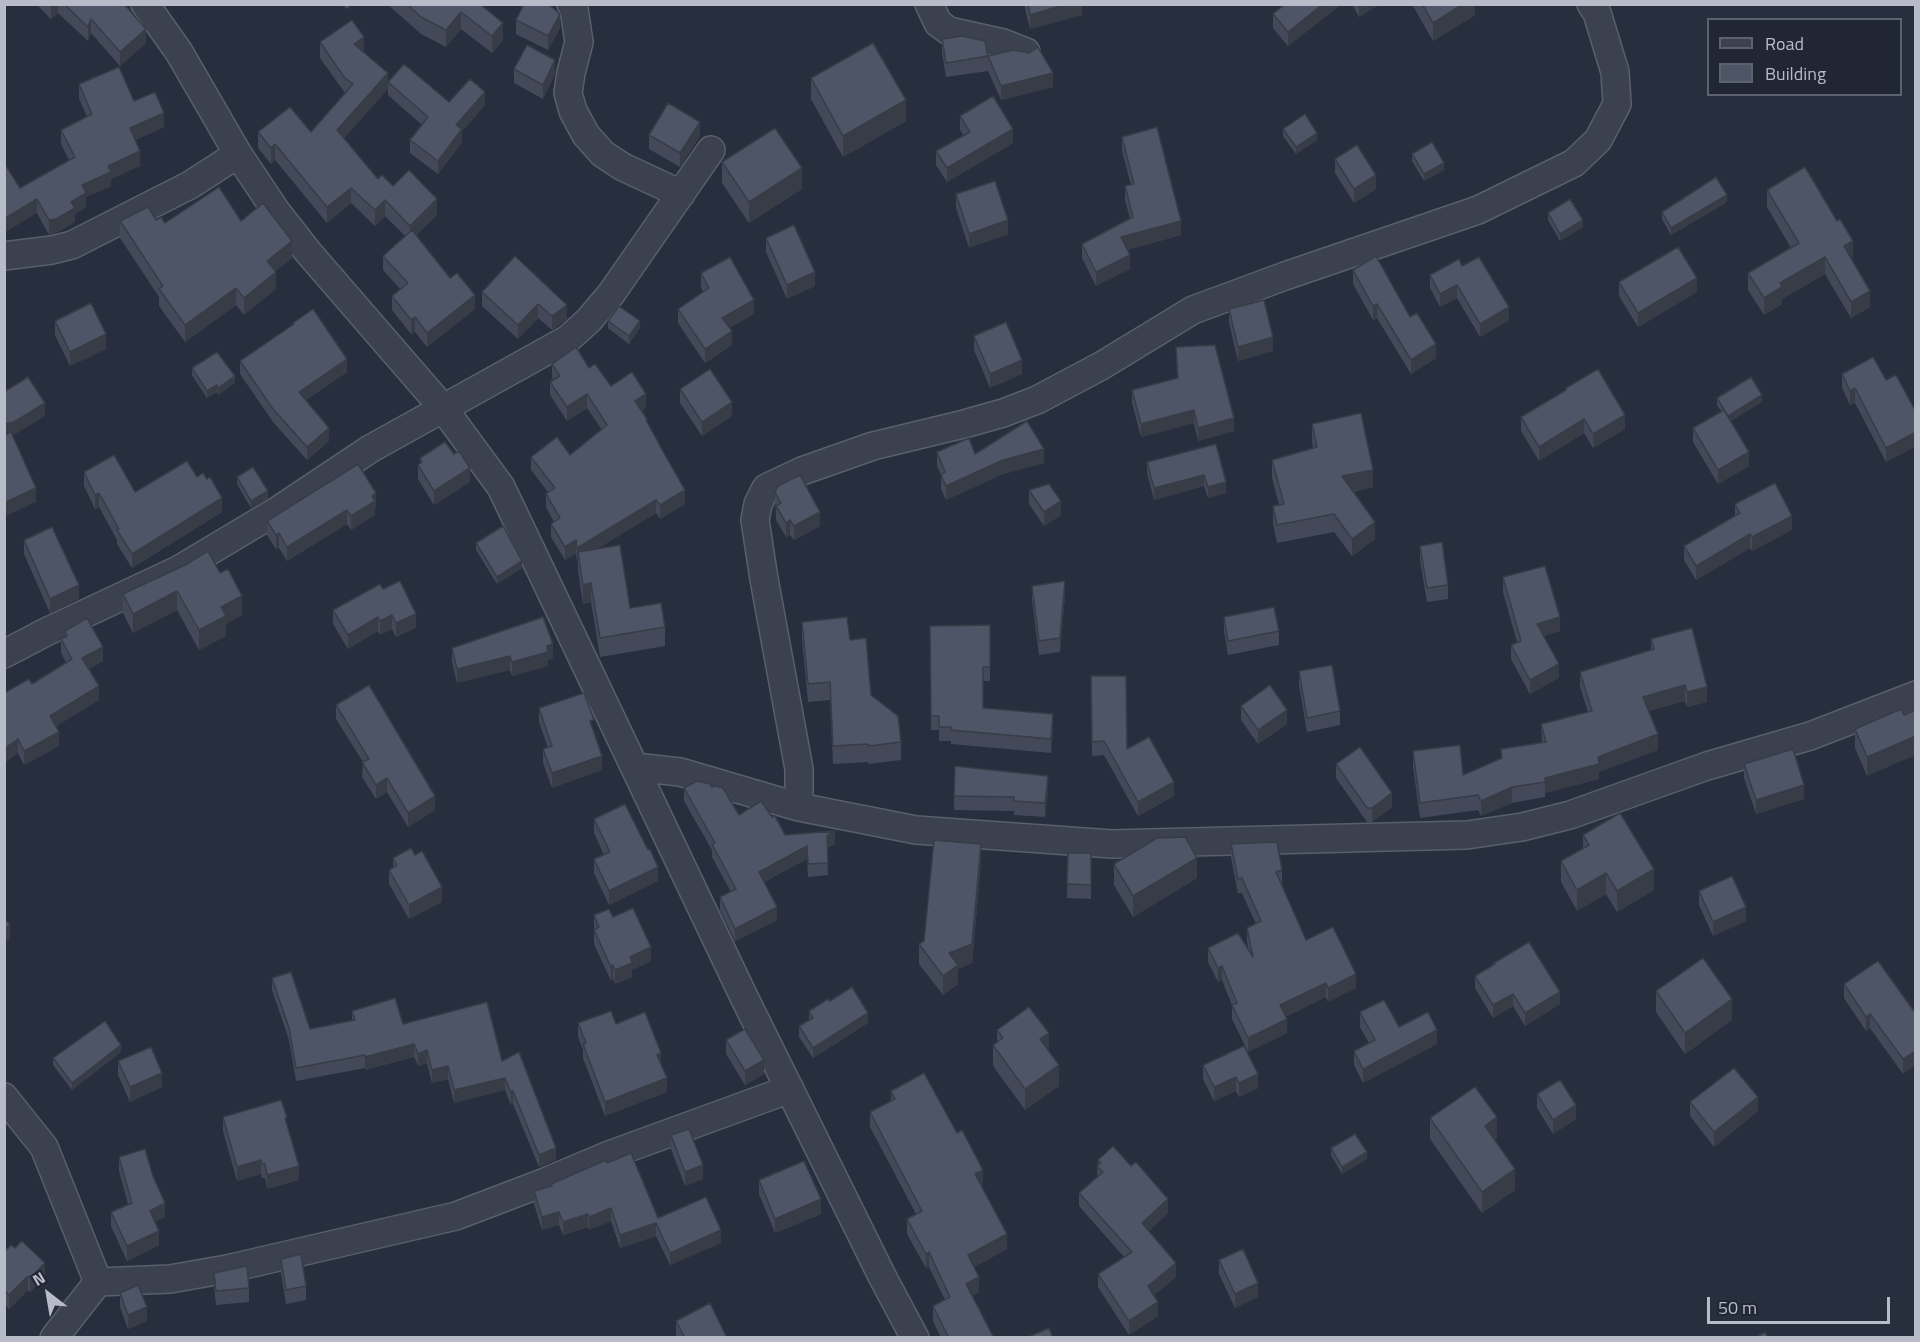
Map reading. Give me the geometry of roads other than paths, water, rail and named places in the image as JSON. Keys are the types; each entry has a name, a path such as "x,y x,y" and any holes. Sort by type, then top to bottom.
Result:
{"street":[{"path":"145,4 179,52 238,154 276,212 443,408 501,488 790,1089 915,1338"},
{"path":"571,4 574,9 579,42 568,93 573,111 586,135 603,154 623,167 681,194"},
{"path":"929,4 938,23 949,31 1003,43 1026,52"},
{"path":"799,807 799,769 755,520 758,504 766,488 802,471 873,446 964,424 1037,400 1101,366 1193,310 1478,210 1574,163 1598,140 1617,104 1615,72 1597,13 1591,4"},
{"path":"4,654 178,570 280,509 370,448 568,339 578,331 617,286 711,150"},
{"path":"4,256 34,253 72,244 190,185 238,154"},
{"path":"634,767 680,772 799,807 916,830 1112,844 1467,835 1522,827 1570,815 1707,766 1810,736 1916,695"},
{"path":"54,1338 98,1282 170,1279 227,1269 456,1216 609,1155 790,1089"},
{"path":"4,1097 44,1148 98,1282"}]}
